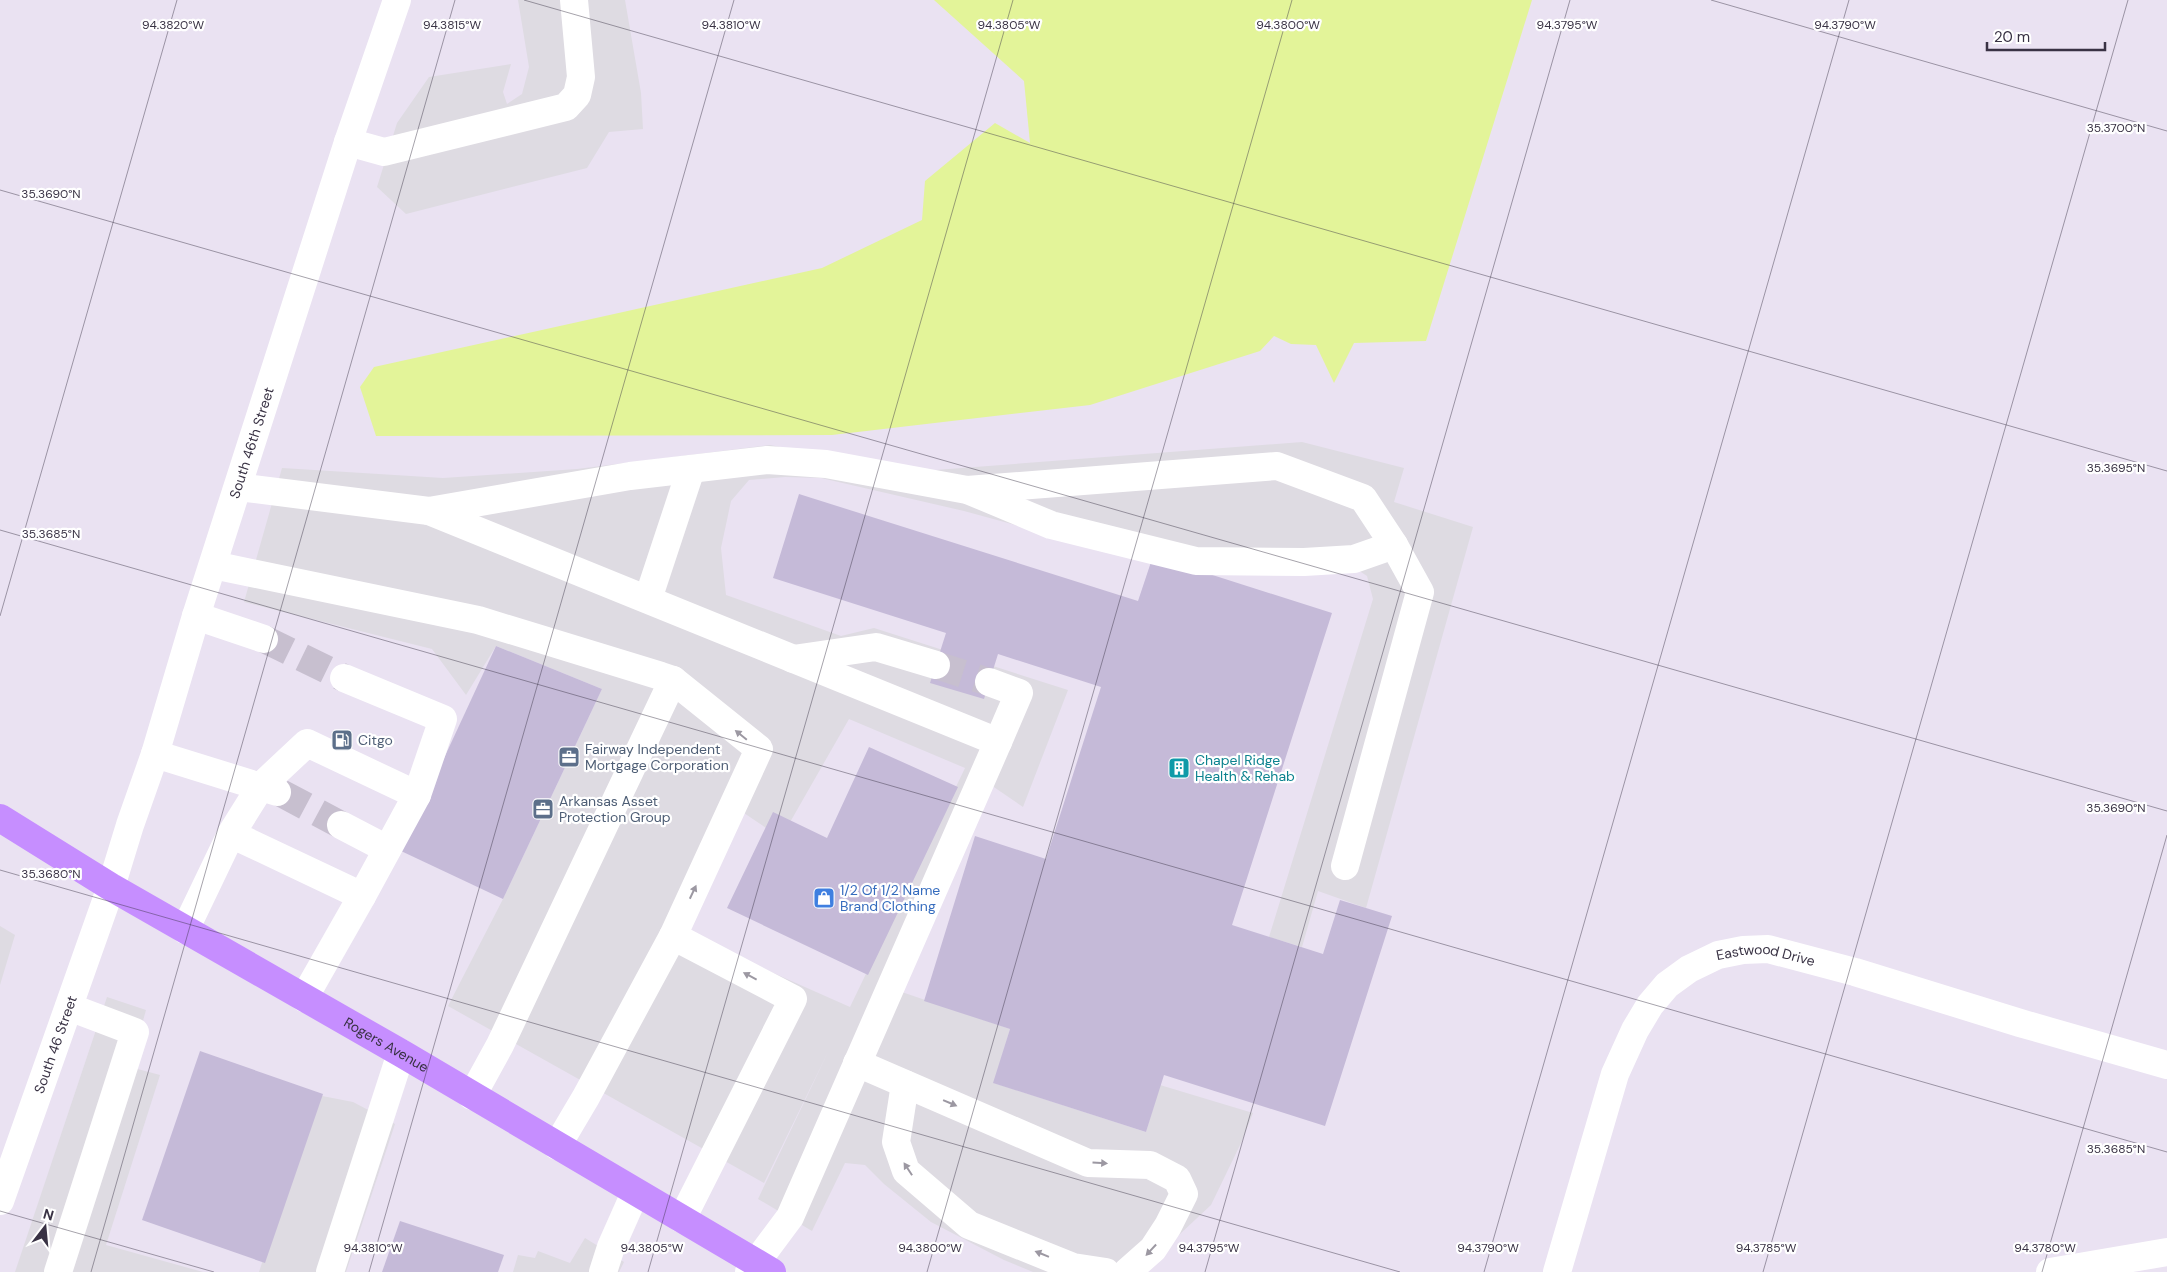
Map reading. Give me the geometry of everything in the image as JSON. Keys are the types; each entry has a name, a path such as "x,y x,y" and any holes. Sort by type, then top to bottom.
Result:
{"main road":[{"name":"Rogers Avenue","path":"0,818 111,887 401,1053 635,1193 682,1219 759,1269"}],"street":[{"name":"South 46th Street","path":"111,887 155,754 212,565 348,142 397,0"},
{"path":"348,142 384,152 566,107 577,95 581,77 574,0"},
{"path":"429,511 630,476 767,460 826,464 967,490 1051,525 1196,561 1304,562 1346,559 1394,545"},
{"path":"967,490 1277,466 1363,498 1394,545 1420,592 1345,866"},
{"path":"648,600 690,469"},
{"path":"238,487 429,511 998,742"},
{"path":"212,565 478,620 673,680 759,749 673,936 586,1097 557,1146"},
{"path":"196,616 264,639"},
{"path":"793,659 876,647 936,665"},
{"path":"304,998 362,896 416,795 443,719 344,678"},
{"path":"472,1096 500,1045 673,680"},
{"path":"759,1269 790,1217 1019,693 989,682"},
{"path":"185,930 231,834 271,790 307,743 416,795"},
{"path":"155,754 271,790"},
{"path":"341,825 387,849"},
{"path":"231,834 362,896"},
{"name":"South 46 Street","path":"0,1201 111,887"},
{"path":"673,936 793,999 682,1219"},
{"name":"Eastwood Drive","path":"1558,1272 1615,1074 1634,1030 1650,1005 1667,985 1689,969 1718,955 1742,950 1768,950 1855,972 2020,1023 2167,1064"},
{"path":"58,1272 135,1032 69,1007"},
{"path":"330,1272 401,1053"},
{"path":"857,1063 1088,1163 1150,1165 1177,1180 1184,1194 1168,1226 1153,1249 1127,1272"},
{"path":"905,1084 896,1142 906,1171 969,1225 1073,1266 1106,1272"},
{"path":"603,1272 611,1247 635,1193"},
{"path":"2050,1272 2167,1252"}],"shaded area":[{"path":"518,0 625,0 641,93 643,129 609,132 587,168 406,214 377,187 397,123 429,77 511,64 503,92 507,104 522,94 529,67"},
{"path":"934,0 1532,0 1426,341 1354,343 1334,383 1316,345 1291,344 1274,336 1260,351 1090,405 832,435 376,436 360,387 374,367 822,268 922,220 925,181 995,123 1030,143 1024,81"},
{"path":"1302,442 1404,468 1394,502 1473,527 1366,908 1318,891 1302,947 1269,937 1373,599 1367,576 1349,564 1141,559 964,511 821,478 785,477 749,480 731,501 721,548 726,595 841,636 874,628 1068,690 1023,807 985,781 893,989 1010,1029 994,1083 1146,1132 1160,1085 1253,1113 1241,1143 1211,1205 1149,1263 1107,1272 1033,1272 1004,1260 931,1222 884,1184 865,1165 845,1163 812,1231 758,1199 829,1050 764,1183 448,1006 503,899 602,689 496,646 466,695 432,649 244,602 282,468 443,478 577,469 770,445 909,472","holes":["849,719 965,768 850,1007 683,933 741,811 781,838"]},
{"path":"0,926 15,935 0,985"},
{"path":"107,997 146,1010 130,1067 160,1075 106,1245 203,1272 15,1272"},
{"path":"317,1095 353,1102 395,1124 346,1272 259,1272"},
{"path":"585,1238 624,1262 619,1272 513,1272 518,1255 535,1258 538,1251 570,1263"}],"building":[{"name":"Chapel Ridge Health & Rehab","path":"799,494 1138,601 1153,556 1332,613 1232,925 1323,954 1340,900 1392,916 1325,1126 1164,1075 1146,1132 993,1083 1010,1029 924,1001 975,836 1046,859 1101,687 998,654 984,699 930,683 946,633 773,578"},
{"path":"496,646 602,689 503,899 401,851"},
{"path":"869,747 958,787 868,975 727,908 773,812 827,838"},
{"path":"200,1051 323,1094 265,1263 142,1220"},
{"path":"400,1221 504,1255 498,1272 382,1272"}],"tunnel":[{"path":"264,639 344,678"},
{"path":"936,665 989,682"},
{"path":"281,793 341,825"}],"place":[{"name":"Citgo","path":"342,740"},
{"name":"Fairway Independent Mortgage Corporation","path":"569,757"},
{"name":"Chapel Ridge Health & Rehab","path":"1179,768"},
{"name":"Arkansas Asset Protection Group","path":"543,809"},
{"name":"1/2 Of 1/2 Name Brand Clothing","path":"824,898"}]}
